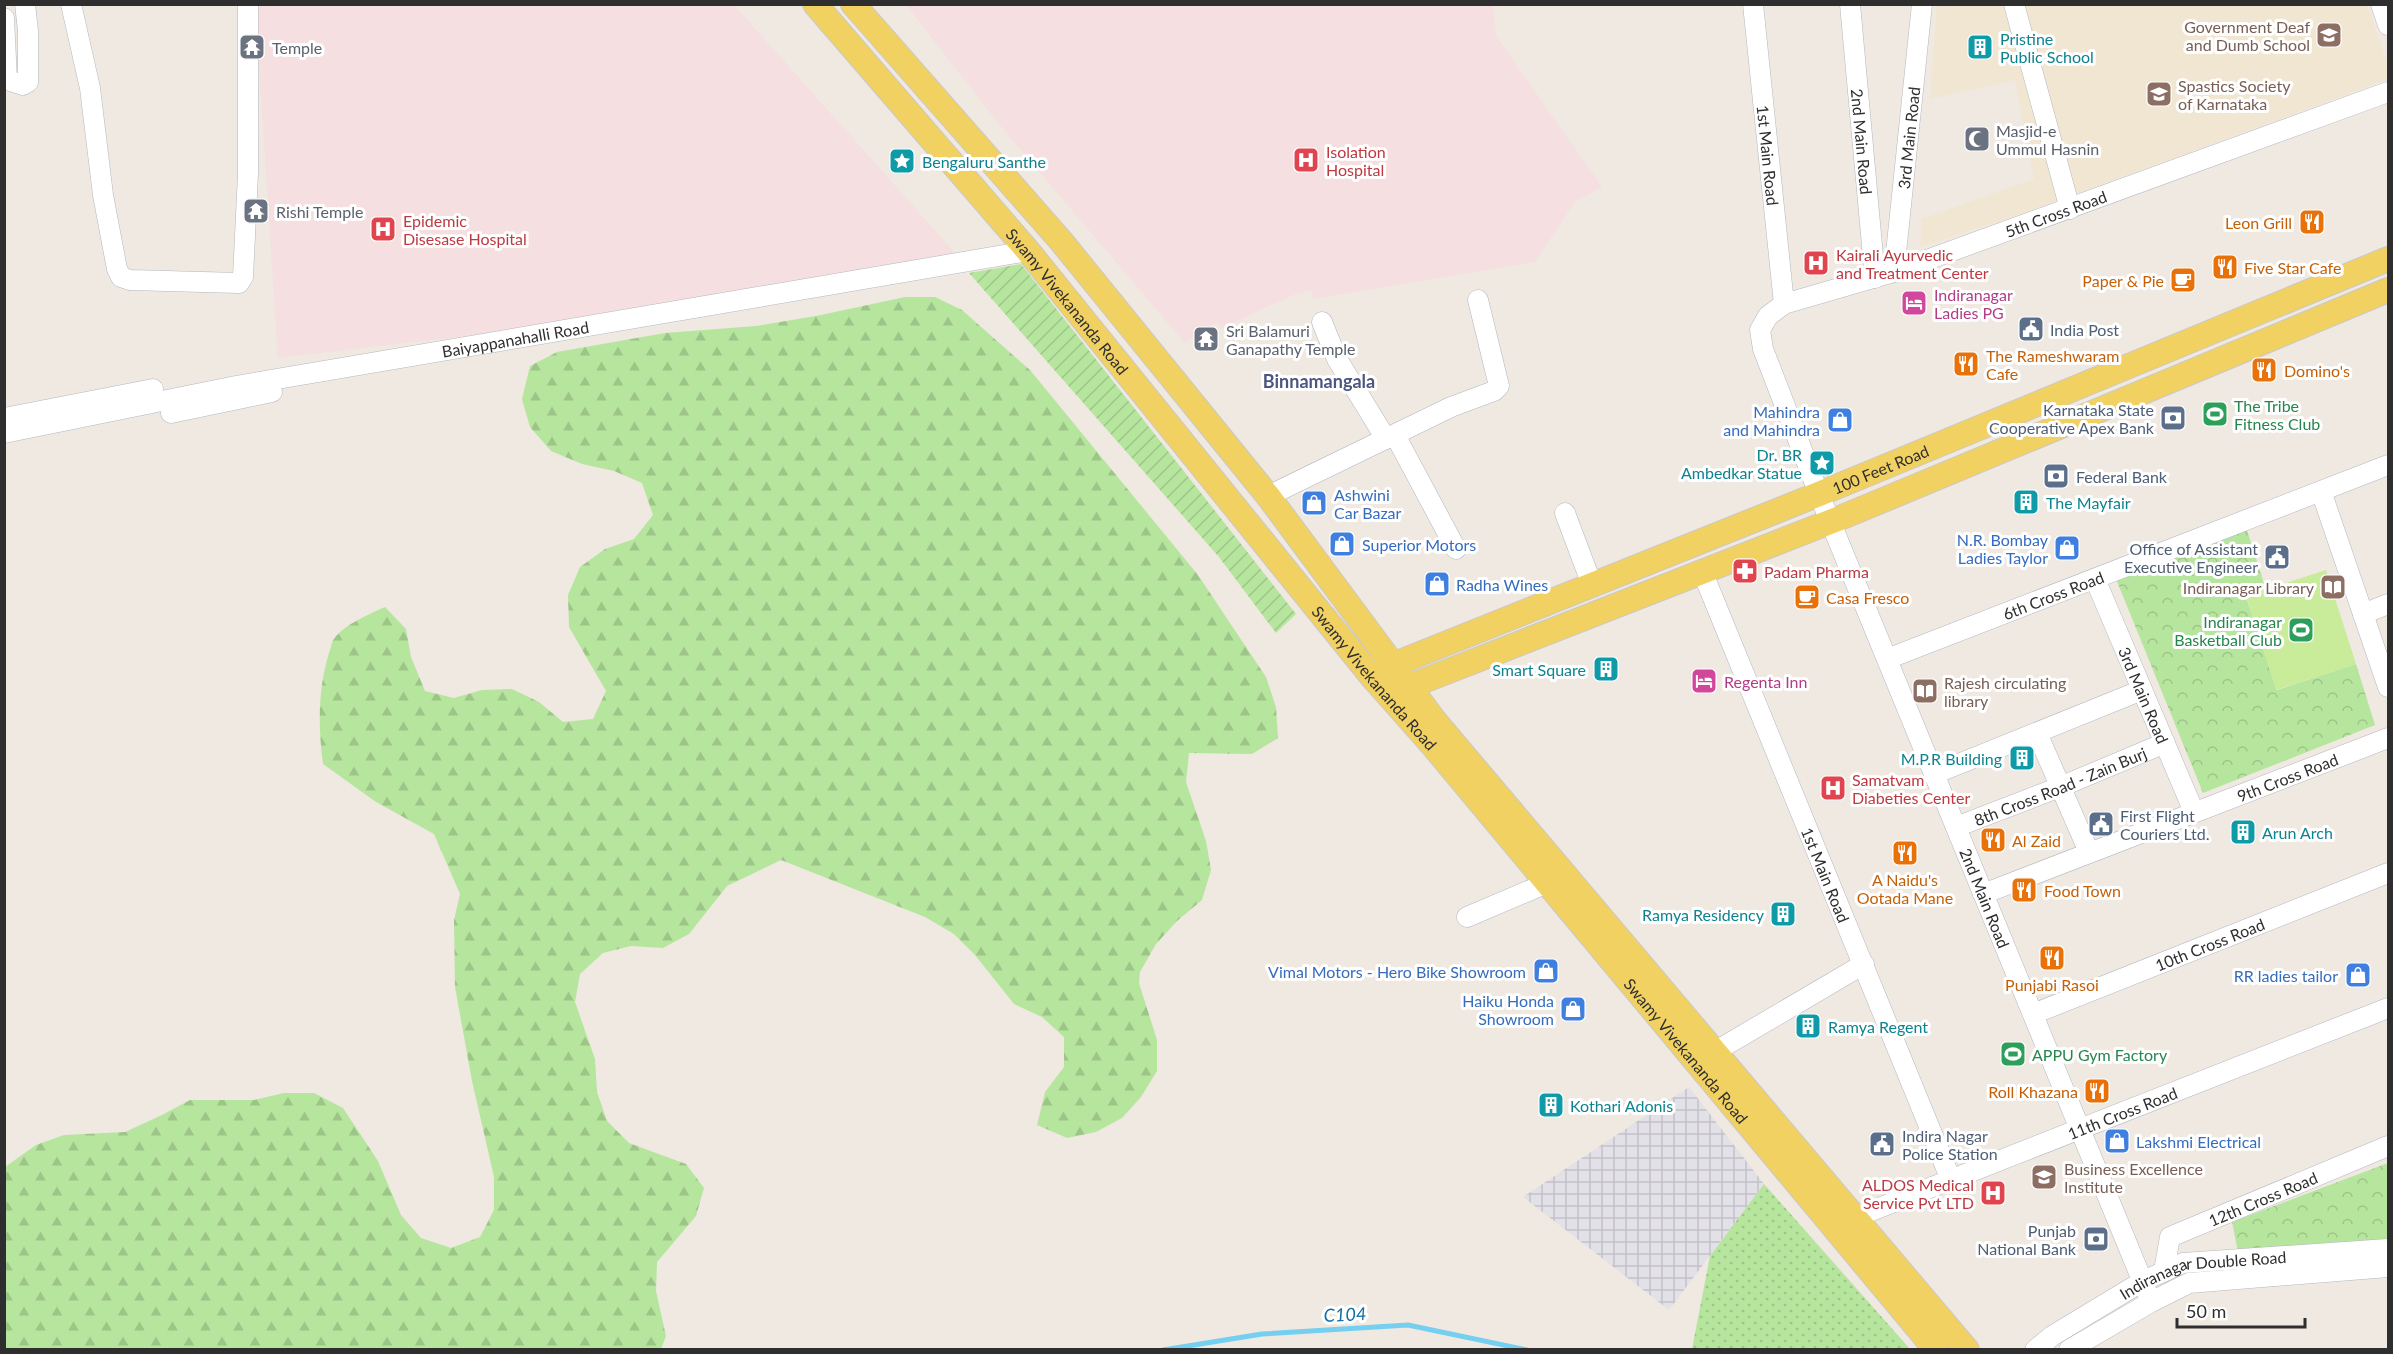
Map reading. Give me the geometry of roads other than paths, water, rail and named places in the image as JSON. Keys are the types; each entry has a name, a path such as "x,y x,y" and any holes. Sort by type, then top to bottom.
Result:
{"main road":[{"name":"Swamy Vivekananda Road","path":"814,4 1028,250 1380,687 1442,756 1936,1350"},
{"name":"Swamy Vivekananda Road","path":"853,4 1061,241 1268,496 1395,664 1434,720 1967,1350"},
{"name":"100 Feet Road","path":"1380,687 1395,664 1819,494 2388,259"},
{"name":"100 Feet Road","path":"1380,687 1409,685 1830,522 2388,290"}],"street":[{"path":"4,18 6,79 23,85 28,82 28,31 25,4"},
{"path":"71,4 90,88 103,195 117,269 121,277 130,280 238,283 243,277 248,174 248,4"},
{"name":"1st Main Road","path":"1753,4 1784,304"},
{"name":"2nd Main Road","path":"1850,4 1885,275"},
{"name":"3rd Main Road","path":"1885,275 1922,4"},
{"path":"2014,4 2070,209"},
{"path":"2381,4 2388,25"},
{"name":"5th Cross Road","path":"1819,494 1763,349 1760,330 1768,316 1784,304 1885,275 2388,92"},
{"name":"Baiyappanahalli Road","path":"4,433 236,386 1028,250"},
{"path":"1268,496 1451,408 1494,391 1499,386 1478,300"},
{"path":"1322,322 1337,359 1390,437 1456,549"},
{"path":"4,418 253,370 325,372"},
{"path":"4,446 260,396 325,372"},
{"name":"6th Cross Road","path":"1887,659 2388,465"},
{"path":"2320,491 2388,687"},
{"name":"2nd Main Road","path":"1819,494 2151,1302"},
{"path":"1565,513 1592,585"},
{"name":"1st Main Road","path":"1702,571 1951,1180"},
{"name":"3rd Main Road","path":"2095,579 2194,812"},
{"path":"2363,614 2388,604"},
{"path":"1934,774 2142,690"},
{"path":"2037,733 2089,852"},
{"name":"9th Cross Road","path":"1983,894 2388,738"},
{"name":"8th Cross Road - Zain Burj","path":"1956,827 2165,743"},
{"name":"10th Cross Road","path":"2032,1014 2388,873"},
{"path":"1467,917 1547,884"},
{"path":"1716,1051 1864,964"},
{"name":"11th Cross Road","path":"1856,1217 2388,1008"},
{"name":"12th Cross Road","path":"2164,1271 2170,1237 2388,1146"},
{"name":"Indiranagar Double Road","path":"2035,1350 2052,1336 2143,1281 2183,1263 2388,1249"},
{"name":"Indiranagar Double Road","path":"2069,1350 2151,1302 2189,1283 2388,1267"}],"waterway":[{"name":"C104","path":"1163,1350 1262,1334 1408,1325 1527,1350"}],"place":[{"name":"Government Deaf and Dumb School","path":"2329,35"},
{"name":"Temple","path":"252,47"},
{"name":"Pristine Public School","path":"1980,47"},
{"name":"Spastics Society of Karnataka","path":"2159,94"},
{"name":"Masjid-e Ummul Hasnin","path":"1977,139"},
{"name":"Isolation Hospital","path":"1306,160"},
{"name":"Bengaluru Santhe","path":"902,161"},
{"name":"Rishi Temple","path":"256,211"},
{"name":"Leon Grill","path":"2312,222"},
{"name":"Epidemic Disesase Hospital","path":"383,229"},
{"name":"Kairali Ayurvedic and Treatment Center","path":"1816,263"},
{"name":"Five Star Cafe","path":"2225,267"},
{"name":"Paper & Pie","path":"2183,280"},
{"name":"Indiranagar Ladies PG","path":"1914,303"},
{"name":"India Post","path":"2031,329"},
{"name":"Sri Balamuri Ganapathy Temple","path":"1206,339"},
{"name":"The Rameshwaram Cafe","path":"1966,364"},
{"name":"Domino's","path":"2264,370"},
{"name":"The Tribe Fitness Club","path":"2215,414"},
{"name":"Karnataka State Cooperative Apex Bank","path":"2173,418"},
{"name":"Mahindra and Mahindra","path":"1840,420"},
{"name":"Dr. BR Ambedkar Statue","path":"1822,463"},
{"name":"Federal Bank","path":"2056,476"},
{"name":"The Mayfair","path":"2026,502"},
{"name":"Ashwini Car Bazar","path":"1314,503"},
{"name":"Superior Motors","path":"1342,544"},
{"name":"N.R. Bombay Ladies Taylor","path":"2067,548"},
{"name":"Office of Assistant Executive Engineer","path":"2277,557"},
{"name":"Padam Pharma","path":"1745,571"},
{"name":"Radha Wines","path":"1437,584"},
{"name":"Indiranagar Library","path":"2333,587"},
{"name":"Casa Fresco","path":"1807,597"},
{"name":"Indiranagar Basketball Club","path":"2301,630"},
{"name":"Smart Square","path":"1606,669"},
{"name":"Regenta Inn","path":"1704,681"},
{"name":"Rajesh circulating library","path":"1925,691"},
{"name":"M.P.R Building","path":"2022,758"},
{"name":"Samatvam Diabeties Center","path":"1833,788"},
{"name":"First Flight Couriers Ltd.","path":"2101,824"},
{"name":"Arun Arch","path":"2243,832"},
{"name":"Al Zaid","path":"1993,840"},
{"name":"A Naidu's Ootada Mane","path":"1905,853"},
{"name":"Food Town","path":"2024,890"},
{"name":"Ramya Residency","path":"1783,914"},
{"name":"Punjabi Rasoi","path":"2052,958"},
{"name":"Vimal Motors - Hero Bike Showroom","path":"1546,971"},
{"name":"RR ladies tailor","path":"2358,975"},
{"name":"Haiku Honda Showroom","path":"1573,1009"},
{"name":"Ramya Regent","path":"1808,1026"},
{"name":"APPU Gym Factory","path":"2013,1054"},
{"name":"Roll Khazana","path":"2097,1091"},
{"name":"Kothari Adonis","path":"1551,1105"},
{"name":"Lakshmi Electrical","path":"2117,1141"},
{"name":"Indira Nagar Police Station","path":"1882,1144"},
{"name":"Business Excellence Institute","path":"2044,1177"},
{"name":"ALDOS Medical Service Pvt LTD","path":"1993,1193"},
{"name":"Punjab National Bank","path":"2096,1239"}],"district":[{"name":"Binnamangala","path":"1319,381"}]}
